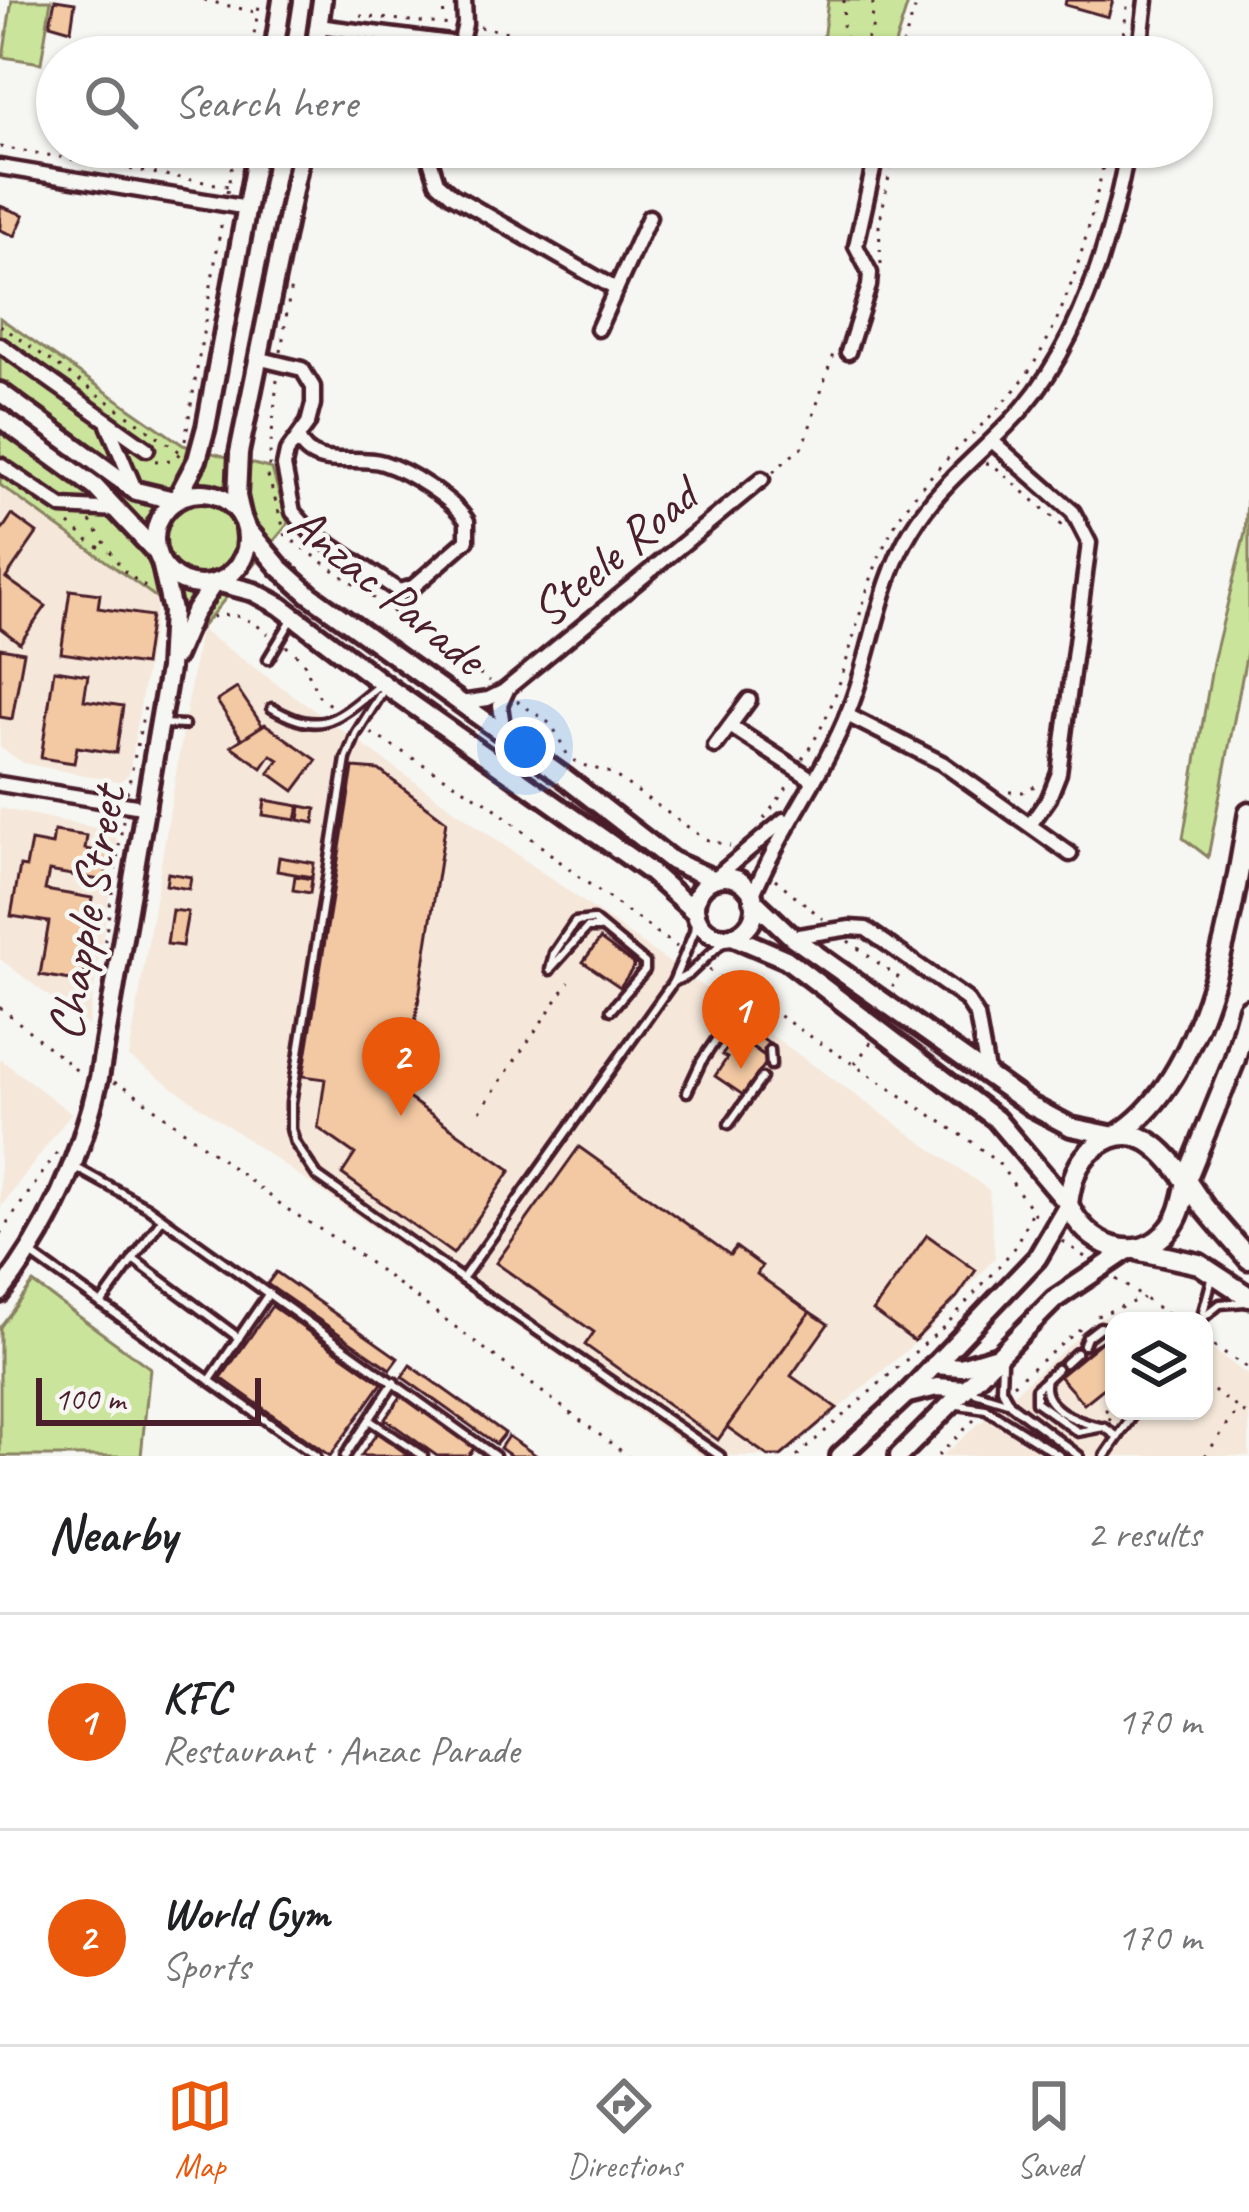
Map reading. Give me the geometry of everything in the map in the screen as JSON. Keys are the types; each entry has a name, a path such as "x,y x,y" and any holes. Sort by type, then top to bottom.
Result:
{"main road":[{"path":"276,36 282,0"},
{"path":"317,36 322,0"},
{"path":"159,557 158,522 197,460 206,428 255,168"},
{"path":"0,418 88,482 182,582 215,583 230,574 243,558 244,523 237,496 239,453 298,168"},
{"path":"0,392 139,493 176,499 198,493 215,495 235,507 244,523"},
{"name":"Anzac Parade","path":"244,523 298,585 673,861 714,879"},
{"name":"Chapple Street","path":"0,1293 28,1252 73,1166 99,1078 169,669 171,605 159,557"},
{"name":"Anzac Parade","path":"215,583 262,596 293,616 649,871 696,914"},
{"name":"Chapple Street","path":"169,669 193,614 215,583"},
{"path":"840,1456 907,1394 1054,1236 1080,1162 1138,1119 1157,1096 1198,1021 1227,930 1249,812"},
{"path":"1249,1259 1155,1144 1062,1124 988,1077 793,937 739,880 714,879 698,892 696,914 708,932 786,959 1006,1127 1089,1235 1130,1250 1178,1256 1208,1269 1249,1300"},
{"path":"730,936 749,925 753,898"},
{"path":"899,1456 1055,1299 1098,1267 1169,1230 1234,1062 1249,1009"},
{"path":"934,1365 968,1366 1005,1348"},
{"path":"907,1394 937,1388 965,1390"}],"street":[{"path":"462,36 464,0"},
{"path":"1142,36 1146,0"},
{"path":"318,26 392,36"},
{"path":"0,166 248,208"},
{"path":"433,168 437,182 452,195 614,288"},
{"path":"848,352 870,273 856,245 873,168"},
{"path":"753,898 793,811 847,715 886,586 908,536 948,481 992,441 1047,377 1062,351 1105,236 1123,168"},
{"path":"598,329 649,218"},
{"path":"0,345 147,449"},
{"path":"257,358 302,369 313,387 312,414 287,452 284,466 292,512 311,532 399,591 413,587 467,540 467,521 449,500 388,464 323,459 303,450 298,438"},
{"path":"104,419 139,493"},
{"path":"992,441 1073,512 1089,543 1059,773 1030,825"},
{"path":"0,465 70,509 104,506 119,510"},
{"name":"Steele Road","path":"461,703 488,700 507,689 762,478"},
{"name":"Steele Road","path":"504,733 500,705 507,689"},
{"path":"715,746 748,700"},
{"path":"847,715 942,763 1070,854"},
{"path":"730,726 813,780"},
{"path":"0,784 148,808"},
{"path":"714,879 793,811"},
{"path":"793,937 835,930 869,931 970,1002 980,1027 988,1077"}],"lane":[{"path":"268,659 293,616"},
{"path":"272,708 296,722 314,725 342,715 384,685"},
{"path":"384,685 344,771 291,1103 291,1129 301,1154 317,1176 720,1456"},
{"path":"160,724 184,725"},
{"path":"462,1279 673,982 696,914"},
{"path":"550,970 554,952 578,919 593,920 646,966 611,1010"},
{"path":"673,982 688,975 730,936"},
{"path":"687,1092 700,1062 724,1028 733,1026 746,1033"},
{"path":"770,1050 770,1065"},
{"path":"729,1124 762,1078"},
{"path":"73,1166 163,1218 394,1382 482,1452 495,1456"},
{"path":"101,1304 163,1218"},
{"path":"28,1252 316,1456"},
{"path":"133,1259 239,1338"},
{"path":"1202,1312 1212,1282 1208,1269"},
{"path":"210,1381 269,1293"},
{"path":"1210,1312 1220,1304 1249,1300"},
{"path":"1084,1345 1098,1328 1105,1329"},
{"path":"1005,1348 1003,1393 1010,1404"},
{"path":"1076,1353 1046,1379 1043,1393 1078,1421 1104,1427 1118,1437"},
{"path":"344,1456 394,1382"},
{"path":"965,1390 1010,1404 1079,1456"},
{"path":"946,1409 966,1404 986,1408 1060,1456"},
{"path":"369,1420 423,1456"},
{"path":"1105,1456 1130,1420"}],"path":[{"path":"204,0 258,13"},
{"path":"254,36 260,0"},
{"path":"443,0 444,23"},
{"path":"843,36 844,0"},
{"path":"870,36 873,0"},
{"path":"906,36 918,0"},
{"path":"1123,36 1128,0"},
{"path":"480,27 539,36"},
{"path":"0,147 36,153"},
{"path":"123,168 228,186"},
{"path":"120,452 144,461 170,461 181,453 231,168"},
{"path":"870,273 883,258 879,226 891,168"},
{"path":"289,276 268,476 286,536 552,724 568,756 611,773 705,839 746,854"},
{"path":"0,325 181,453"},
{"path":"762,478 804,446 834,351 848,352"},
{"path":"963,440 1072,537"},
{"path":"87,508 89,519 123,570 171,605"},
{"path":"70,509 70,528 109,551"},
{"path":"193,614 250,619 303,660 317,694 342,715"},
{"path":"102,959 148,693"},
{"path":"361,726 490,805 575,874 684,952"},
{"path":"1000,788 1023,792 1044,775"},
{"path":"764,868 899,978 882,1002"},
{"path":"698,963 972,1142 1000,1165 1054,1236 1165,1312"},
{"path":"480,1111 569,982"},
{"path":"0,1007 76,1073 129,1089 628,1456"},
{"path":"853,1067 878,1033"},
{"path":"0,1234 63,1144"},
{"path":"797,1456 947,1324 1015,1249 1032,1211"},
{"path":"1003,1393 1100,1313 1145,1297"},
{"path":"1213,1345 1249,1369"},
{"path":"1213,1390 1249,1416"},
{"path":"938,1456 986,1408"},
{"path":"1205,1456 1239,1408"}],"shaded area":[{"path":"0,485 158,598 129,774 119,782 23,763 0,747"},
{"path":"200,629 989,1190 995,1258 922,1337 783,1456 702,1456 129,1057"},
{"path":"0,808 111,831 118,841 88,1026 0,959"},
{"path":"0,1059 71,1113 0,1208"},
{"path":"1101,1317 1105,1317 1105,1420 1213,1420 1213,1350 1249,1376 1249,1456 942,1456"}],"green space":[{"path":"12,0 51,0 45,36 36,36 36,62 3,57"},
{"path":"828,0 909,0 898,36 824,36"},
{"path":"0,318 183,445 272,469 288,524 200,629 0,485"},
{"path":"1249,468 1249,641 1208,857 1183,838 1213,662 1245,533"},
{"path":"33,1283 150,1368 141,1456 0,1456 0,1327"}],"building":[{"path":"55,0 75,3 71,30 50,24"},
{"path":"1066,0 1113,0 1108,17 1065,5"},
{"path":"0,206 24,215 15,236 0,230"},
{"path":"12,515 37,533 6,578 46,606 20,643 0,628 0,533"},
{"path":"70,590 100,594 98,608 151,616 144,665 61,653"},
{"path":"0,648 24,652 12,719 0,717"},
{"path":"54,670 88,675 84,700 123,706 116,753 77,747 74,763 41,758"},
{"path":"237,688 264,728 243,741 217,701"},
{"path":"265,724 317,760 294,791 269,773 279,760 271,755 262,768 231,746"},
{"path":"353,768 379,770 446,821 404,1095 511,1170 453,1254 342,1174 355,1154 318,1128 325,1079 303,1076"},
{"path":"265,800 299,806 296,820 263,815"},
{"path":"301,806 316,809 314,823 299,820"},
{"path":"54,831 87,836 85,849 110,853 105,881 49,871 45,890 92,898 83,982 40,975 49,922 11,916 20,866 26,867 31,841 52,845"},
{"path":"279,857 314,863 312,877 277,871"},
{"path":"168,873 191,877 189,889 166,885"},
{"path":"295,876 312,879 310,893 293,890"},
{"path":"172,910 188,912 182,946 167,944"},
{"path":"600,939 635,965 620,987 583,962"},
{"path":"749,1029 772,1046 765,1056 742,1040"},
{"path":"736,1036 769,1059 743,1095 715,1076"},
{"path":"579,1147 730,1255 736,1247 762,1266 757,1274 810,1312 718,1440 585,1345 594,1332 496,1263"},
{"path":"927,1235 976,1270 914,1341 873,1311"},
{"path":"276,1272 398,1358 390,1369 267,1284"},
{"path":"272,1306 382,1383 330,1456 221,1378"},
{"path":"810,1312 828,1324 791,1376 837,1408 781,1456 768,1456 727,1427"},
{"path":"1103,1340 1062,1374 1054,1365 1061,1359 1067,1366 1079,1356 1073,1349 1081,1342 1088,1349"},
{"path":"1105,1342 1105,1387 1084,1404 1059,1376"},
{"path":"410,1365 505,1433 496,1444 402,1377"},
{"path":"402,1395 475,1447 468,1456 437,1456 385,1419"},
{"path":"377,1433 410,1456 361,1456"},
{"path":"508,1436 537,1456 511,1456 500,1448"}],"place":[{"name":"KFC","path":"741,1069"},
{"name":"World Gym","path":"401,1116"}]}
